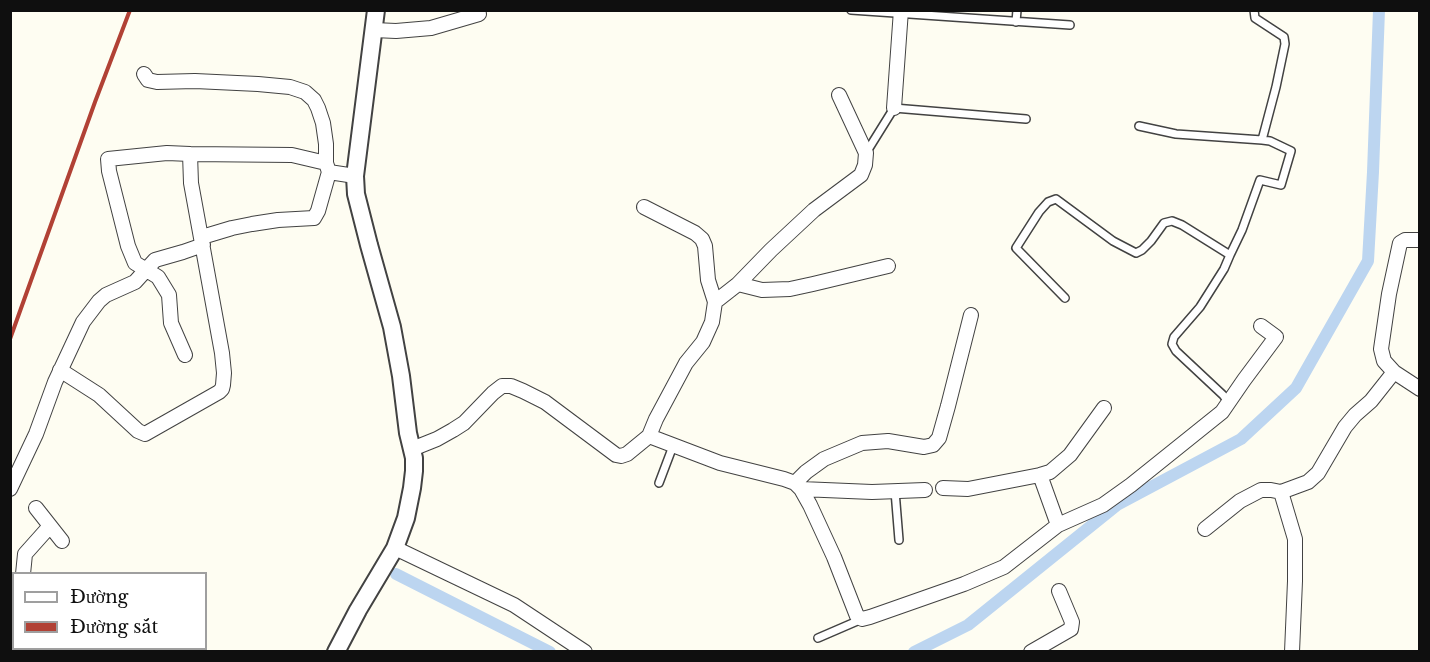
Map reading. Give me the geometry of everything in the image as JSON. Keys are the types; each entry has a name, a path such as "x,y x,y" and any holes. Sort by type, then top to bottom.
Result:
{"street":[{"path":"336,651 394,548 406,518 412,488 414,458 392,327 356,194 354,176 376,10"},
{"path":"894,108 901,13"},
{"path":"374,30 396,32 431,28 479,14"},
{"path":"10,489 36,434 60,370 83,322 99,301 106,295 135,282 155,260 183,252 202,241 252,224 314,218 318,211 328,167 326,144 318,108 314,100 305,92 290,87 258,84 157,82 148,80 144,75"},
{"path":"715,302 738,284 814,210 861,175 866,153 839,95"},
{"path":"185,355 171,323 169,295 158,277 135,263 128,246 108,159 167,153 285,154 354,176"},
{"path":"60,370 99,395 138,431 145,434 222,389 224,373 222,352 191,183 190,154"},
{"path":"412,449 437,440 464,423 502,386 511,386 544,402 616,455 627,454 649,436 686,363 703,342 712,322 715,302 708,280 705,246 702,239 695,233 644,207"},
{"path":"1419,240 1405,240 1400,243 1397,250 1382,349 1384,361 1394,372 1419,389"},
{"path":"738,284 762,290 790,289 888,266"},
{"path":"798,486 806,472 824,459 862,443 888,441 924,447 933,445 939,438 972,315"},
{"path":"798,486 810,505 834,557 857,616 862,619 890,611 964,585 1004,567 1058,525 1103,505 1131,485 1222,412 1276,337 1261,326"},
{"path":"1205,530 1240,501 1261,490 1281,492 1308,482 1318,473 1345,427 1371,401 1394,372"},
{"path":"943,488 968,489 1050,472 1070,455 1104,408"},
{"path":"649,436 720,463 783,479 798,486 872,492 925,490"},
{"path":"1040,475 1058,525"},
{"path":"1281,492 1295,539 1292,651"},
{"path":"36,508 63,542"},
{"path":"23,572 25,554 50,526"},
{"path":"394,548 514,605 585,651"},
{"path":"1031,651 1071,629 1072,622 1059,591"}],"lane":[{"path":"851,10 1070,25"},
{"path":"1016,22 1017,10"},
{"path":"1254,10 1255,18 1284,37 1285,44 1262,140"},
{"path":"866,153 894,108 1026,119"},
{"path":"1138,126 1176,134 1270,141 1291,151 1281,185 1260,180 1242,230 1224,269 1200,307 1174,337 1172,345 1176,351 1223,395 1228,403"},
{"path":"1065,298 1016,248 1039,213 1048,202 1056,199 1113,241 1136,253 1142,250 1164,223 1172,221 1230,255"},
{"path":"659,483 673,446"},
{"path":"895,491 898,540"},
{"path":"818,639 862,619"}],"waterway":[{"path":"914,652 968,625 1117,505 1241,439 1296,388 1368,261 1379,10"},
{"path":"396,574 550,652"}],"railway":[{"path":"10,339 130,10"}]}
